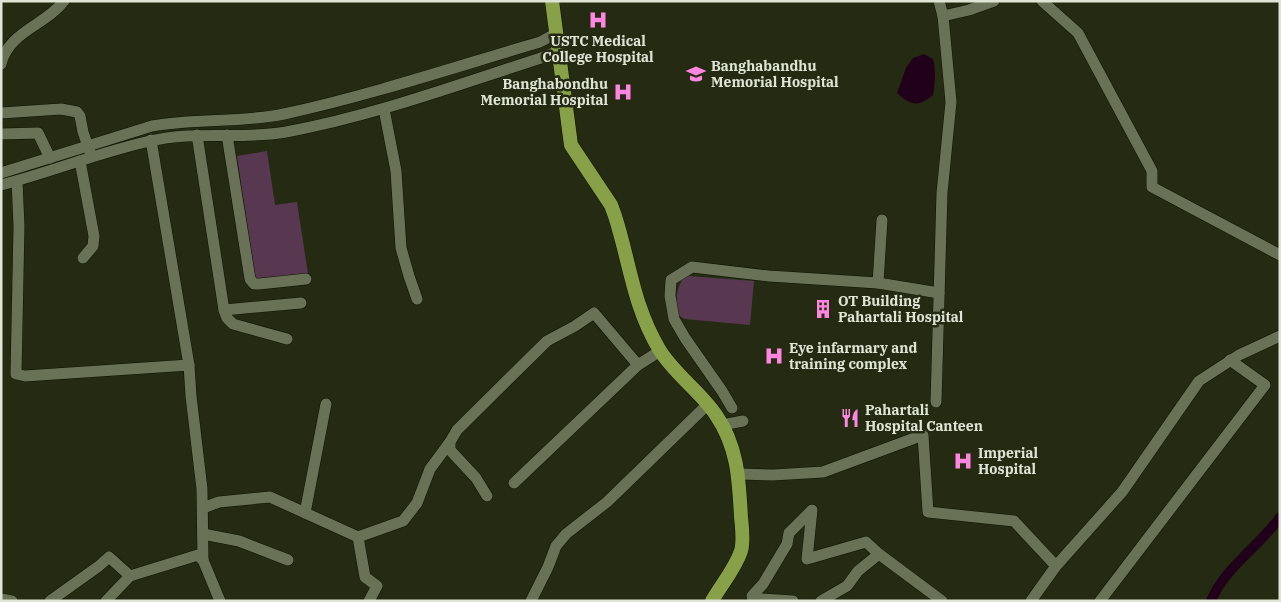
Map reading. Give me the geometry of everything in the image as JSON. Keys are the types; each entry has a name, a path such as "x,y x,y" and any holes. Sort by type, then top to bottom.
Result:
{"highway":[{"path":"552,1 571,144 611,205 639,308 660,351 715,414 732,447 739,474 741,550 732,570 712,601"}],"street":[{"path":"1,64 8,47 33,25 58,9 64,1"},
{"path":"936,402 942,193 952,102 943,16 939,1"},
{"path":"943,16 969,10 994,1"},
{"path":"1042,1 1078,33 1152,170 1152,187 1280,255"},
{"path":"1,173 162,124 282,114 387,87 540,42 555,34"},
{"path":"1,184 152,140 197,136 261,135 339,121 384,109 541,58 559,50"},
{"path":"1,113 61,109 77,112 80,116 88,146 86,160 94,236 92,246 83,258"},
{"path":"384,109 396,171 402,248 417,299"},
{"path":"1,134 38,133 50,158"},
{"path":"227,135 250,279 254,284 306,279"},
{"path":"197,136 224,310 227,318 233,324 287,339"},
{"path":"152,140 189,365 202,489 203,560"},
{"path":"17,180 19,226 16,374 25,376 53,375 189,365"},
{"path":"878,283 882,220"},
{"path":"732,408 674,319 670,296 671,280 692,267 769,276 878,283 939,292"},
{"path":"224,310 301,303"},
{"path":"202,508 219,502 270,498 358,537 403,521 417,503 430,469 457,430 547,341 594,313 638,365"},
{"path":"1031,601 1056,566 1122,492 1199,381 1230,360 1280,336"},
{"path":"514,483 638,365 660,351"},
{"path":"1100,601 1265,385 1230,360"},
{"path":"305,513 326,404"},
{"path":"531,601 556,546 566,534 607,502 707,405"},
{"path":"722,425 743,421"},
{"path":"739,474 773,475 823,472 923,436 928,512 1014,521 1056,566"},
{"path":"450,442 450,450 476,478 487,496"},
{"path":"793,601 762,599 754,601 752,596 763,584 787,544 789,532 812,510 808,559 866,542 879,554 942,601"},
{"path":"203,534 239,541 288,560"},
{"path":"358,537 365,577 377,586 369,601"},
{"path":"820,601 847,586 858,571 879,554"},
{"path":"106,601 130,576 198,555 203,560 220,601"},
{"path":"50,601 109,557 130,576"},
{"path":"1,599 12,601"}],"shaded area":[{"path":"924,54 933,59 935,68 933,95 923,102 914,103 897,93 906,68 913,58"},
{"path":"267,151 275,205 297,202 308,274 256,282 237,156"},
{"path":"689,276 754,281 750,325 685,319 679,316 677,306 678,292 683,278"}],"waterway":[{"path":"1211,601 1233,567 1272,528 1280,517"}],"place":[{"name":"USTC Medical College Hospital","path":"598,20"},
{"name":"Banghabandhu Memorial Hospital","path":"696,74"},
{"name":"Banghabondhu Memorial Hospital","path":"623,92"},
{"name":"OT Building Pahartali Hospital","path":"823,309"},
{"name":"Eye infarmary and training complex","path":"774,356"},
{"name":"Pahartali Hospital Canteen","path":"850,418"},
{"name":"Imperial Hospital","path":"963,461"}]}
